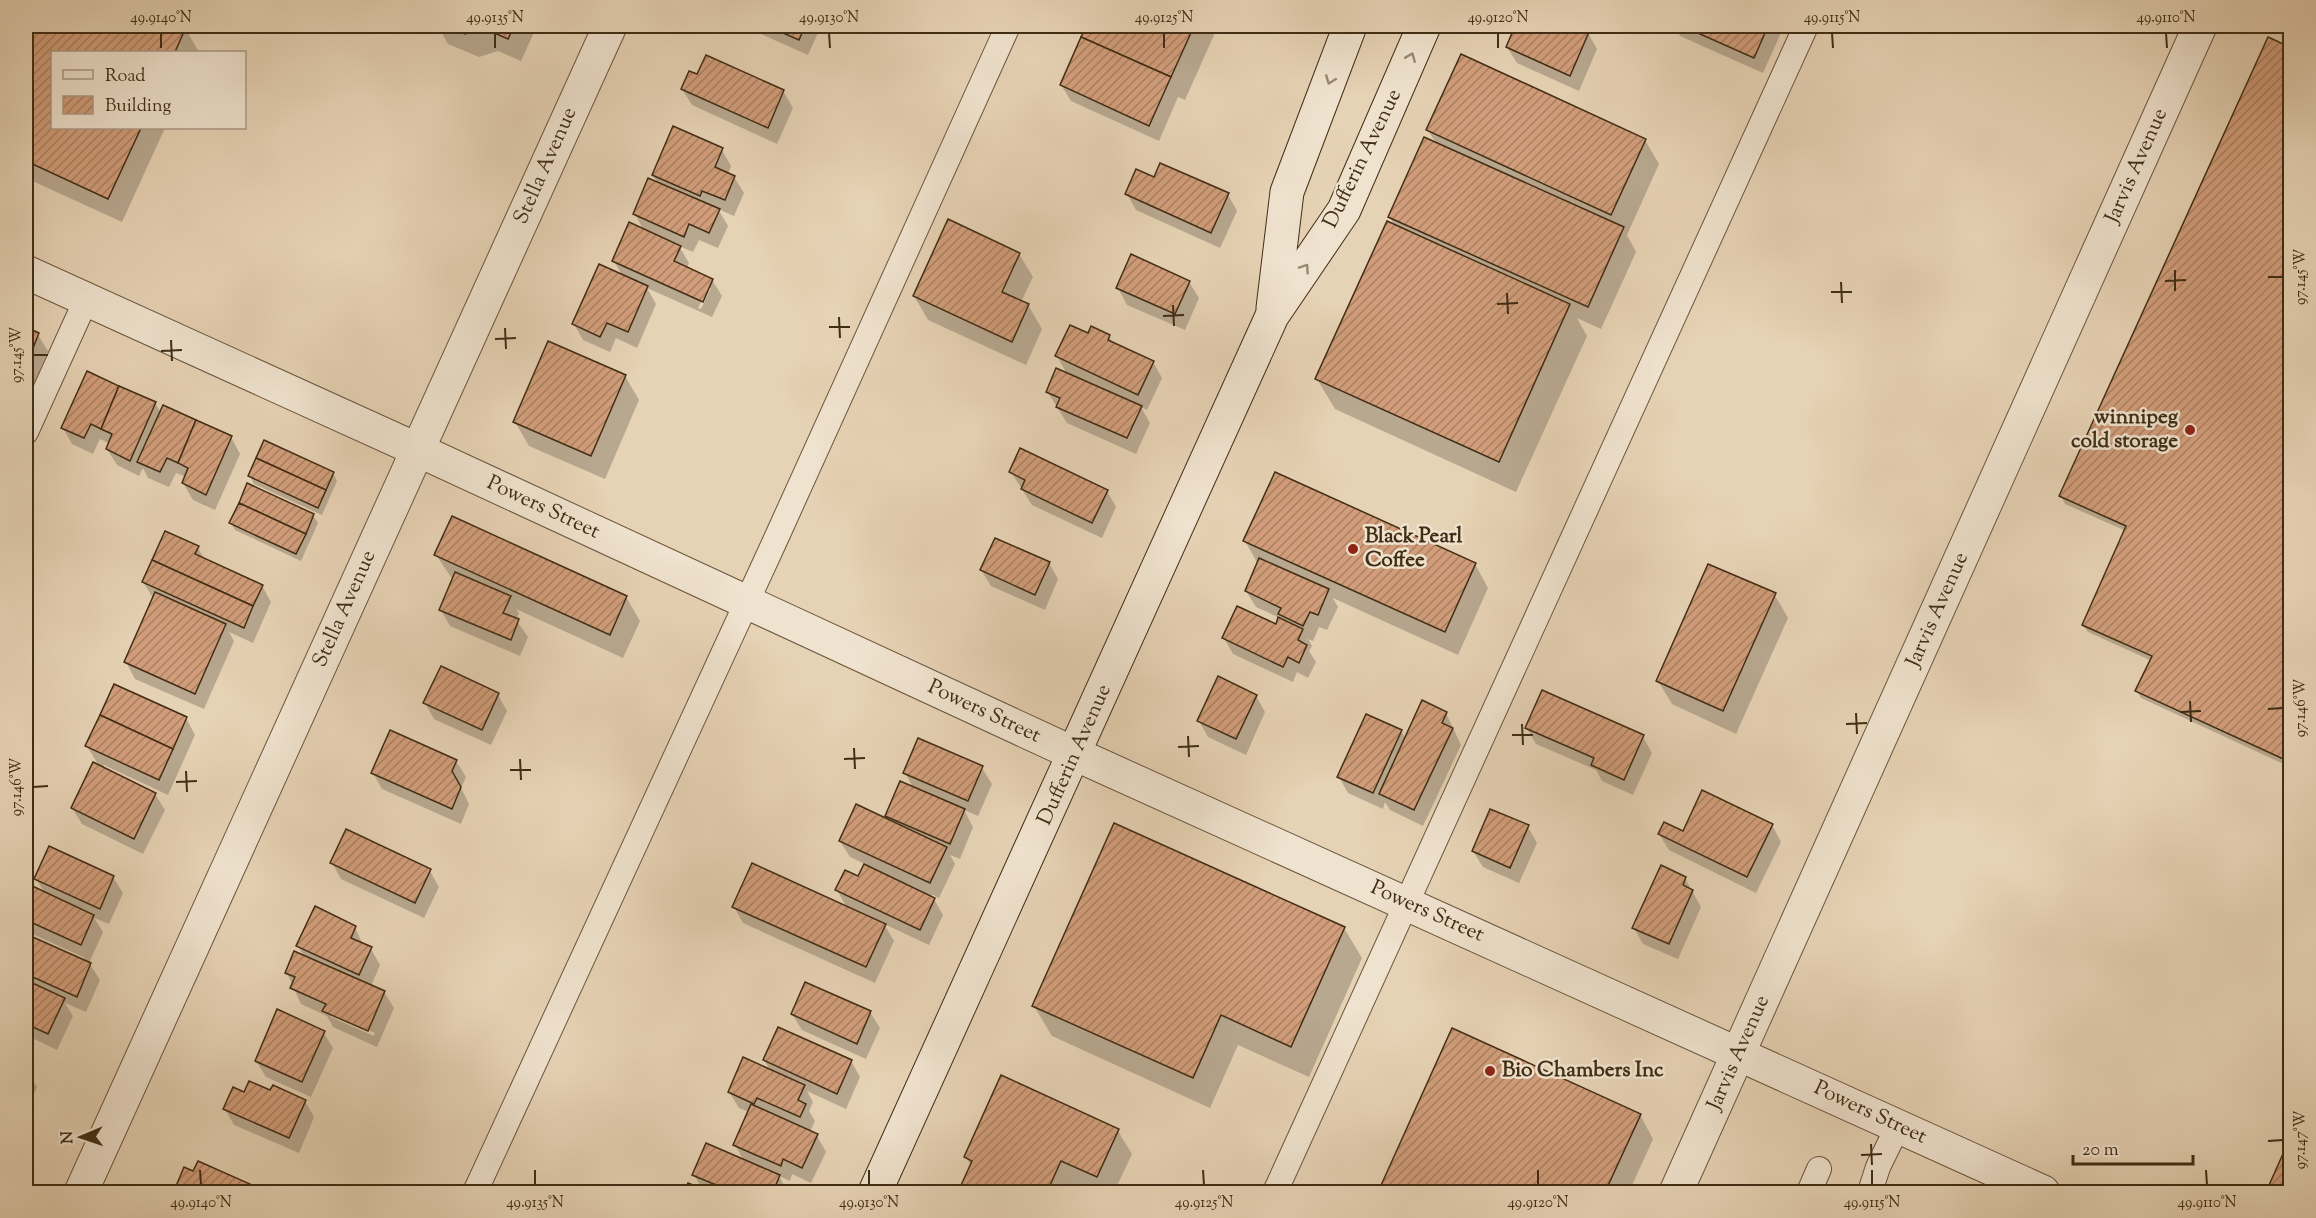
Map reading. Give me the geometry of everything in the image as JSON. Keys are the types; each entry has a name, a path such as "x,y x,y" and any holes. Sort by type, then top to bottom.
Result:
{"street":[{"name":"Stella Avenue","path":"81,1192 610,26"},
{"name":"Dufferin Avenue","path":"1272,316 1287,192 1350,26"},
{"name":"Dufferin Avenue","path":"875,1192 1272,316 1344,210 1424,26"},
{"name":"Jarvis Avenue","path":"1676,1192 2199,26"},
{"name":"Powers Street","path":"26,272 418,450 1075,754 2043,1192"}],"lane":[{"path":"475,1192 747,602 1008,26"},
{"path":"1275,1192 1806,26"},
{"path":"26,432 86,300"},
{"path":"1870,1192 1878,1167 1898,1126"},
{"path":"1809,1192 1819,1169"}],"building":[{"path":"26,26 186,27 175,51 51,51 51,129 141,129 108,199 26,161"},
{"path":"445,26 514,26 508,39 483,28 465,34"},
{"path":"767,26 805,26 799,40"},
{"path":"1087,26 1194,26 1171,77 1081,37"},
{"path":"1515,26 1574,26 1589,32 1570,76 1506,47"},
{"path":"1682,26 1768,26 1754,58"},
{"path":"1081,37 1171,77 1149,126 1060,85"},
{"name":"winnipeg cold storage","path":"2268,37 2290,47 2290,762 2135,691 2152,656 2082,625 2126,526 2059,496"},
{"path":"1461,54 1646,139 1611,215 1426,130"},
{"path":"706,55 784,90 768,128 681,89 689,71 697,74"},
{"path":"673,126 723,148 715,167 735,176 725,200 702,191 700,196 652,175"},
{"path":"1424,137 1624,227 1588,307 1388,217"},
{"path":"1160,163 1229,193 1211,233 1125,194 1136,169 1154,177"},
{"path":"648,178 720,209 709,233 689,224 684,237 633,214"},
{"path":"948,219 1020,253 1002,292 1029,304 1012,342 913,296"},
{"path":"1387,221 1570,304 1499,462 1315,379"},
{"path":"629,222 681,246 674,261 713,279 703,302 612,261"},
{"path":"1131,254 1190,281 1175,314 1116,288"},
{"path":"599,264 648,286 628,332 607,323 600,337 572,324"},
{"path":"1070,325 1088,333 1091,326 1110,335 1108,340 1154,361 1138,395 1055,356"},
{"path":"26,327 39,333 26,366"},
{"path":"548,341 626,375 591,456 513,422"},
{"path":"1056,368 1142,406 1127,438 1056,407 1060,398 1046,392"},
{"path":"87,371 119,386 101,429 91,424 84,438 61,428"},
{"path":"119,386 156,402 130,461 106,449 112,434 101,429"},
{"path":"163,405 196,420 178,463 167,458 160,472 137,462"},
{"path":"196,420 232,436 206,495 182,483 188,468 178,463"},
{"path":"264,440 334,472 326,490 256,458"},
{"path":"1020,448 1108,490 1092,523 1021,489 1025,480 1009,472"},
{"path":"256,458 326,490 318,508 248,476"},
{"name":"Black Pearl Coffee","path":"1275,472 1476,563 1445,632 1243,541"},
{"path":"247,483 314,514 306,534 239,503"},
{"path":"239,503 306,534 296,554 229,523"},
{"path":"452,516 627,596 610,635 434,555"},
{"path":"165,531 199,546 195,554 263,585 253,606 152,560"},
{"path":"995,538 1050,562 1035,595 980,570"},
{"path":"1259,558 1329,589 1318,615 1310,612 1303,626 1278,614 1281,608 1245,591"},
{"path":"152,560 253,606 244,628 142,582"},
{"path":"1708,564 1776,593 1723,711 1656,681"},
{"path":"455,572 511,596 503,613 519,619 511,640 439,610"},
{"path":"155,592 226,624 195,694 124,662"},
{"path":"1237,606 1276,624 1278,617 1303,629 1298,640 1307,645 1299,663 1288,657 1283,667 1222,638"},
{"path":"441,666 499,693 482,730 423,703"},
{"path":"1218,676 1257,695 1236,739 1197,721"},
{"path":"114,684 187,717 173,749 100,715"},
{"path":"1542,690 1644,735 1624,780 1591,765 1594,758 1525,728"},
{"path":"1422,700 1447,712 1442,723 1453,728 1414,810 1379,794"},
{"path":"1366,714 1402,730 1373,793 1337,777"},
{"path":"100,715 173,749 159,780 85,746"},
{"path":"390,730 457,760 452,771 461,787 452,809 371,773"},
{"path":"918,738 983,766 968,801 903,773"},
{"path":"93,762 156,793 134,839 71,808"},
{"path":"900,781 965,809 950,844 885,816"},
{"path":"1702,790 1773,824 1747,877 1658,834 1664,822 1683,831"},
{"path":"856,804 947,847 930,883 839,841"},
{"path":"1490,809 1529,825 1510,868 1472,851"},
{"path":"1114,823 1345,927 1291,1047 1221,1015 1193,1078 1032,1006"},
{"path":"346,829 431,869 415,903 330,863"},
{"path":"49,846 114,876 100,909 34,879"},
{"path":"752,863 886,924 866,967 732,907"},
{"path":"864,864 935,898 920,930 835,890 845,870 858,876"},
{"path":"1661,865 1686,877 1683,885 1693,890 1669,944 1632,928"},
{"path":"26,883 94,915 81,945 26,920"},
{"path":"315,906 356,926 351,938 372,947 359,975 296,946"},
{"path":"26,934 91,963 77,997 26,974"},
{"path":"294,951 385,991 368,1031 322,1011 326,1004 290,988 295,977 285,973"},
{"path":"26,980 65,998 48,1034 26,1024"},
{"path":"805,982 871,1011 857,1044 791,1014"},
{"path":"277,1009 325,1031 302,1082 255,1061"},
{"path":"778,1027 852,1060 837,1094 763,1060"},
{"name":"Bio Chambers Inc","path":"1452,1028 1641,1114 1605,1192 1378,1192"},
{"path":"743,1057 805,1085 798,1100 806,1104 800,1117 757,1098 754,1104 728,1092"},
{"path":"1001,1075 1119,1129 1097,1177 1061,1161 1047,1192 958,1192 972,1161 964,1157"},
{"path":"249,1081 270,1090 273,1085 306,1100 289,1138 223,1109 233,1087 244,1092"},
{"path":"751,1104 818,1134 802,1168 783,1159 781,1166 733,1145"},
{"path":"2290,1138 2290,1192 2266,1192"},
{"path":"706,1143 780,1175 773,1192 733,1192 692,1175"},
{"path":"198,1161 261,1189 259,1192 174,1191 184,1167 193,1171"},
{"path":"688,1183 710,1192 684,1192"}],"place":[{"name":"winnipeg cold storage","path":"2190,430"},
{"name":"Black Pearl Coffee","path":"1353,549"},
{"name":"Bio Chambers Inc","path":"1490,1071"}]}
